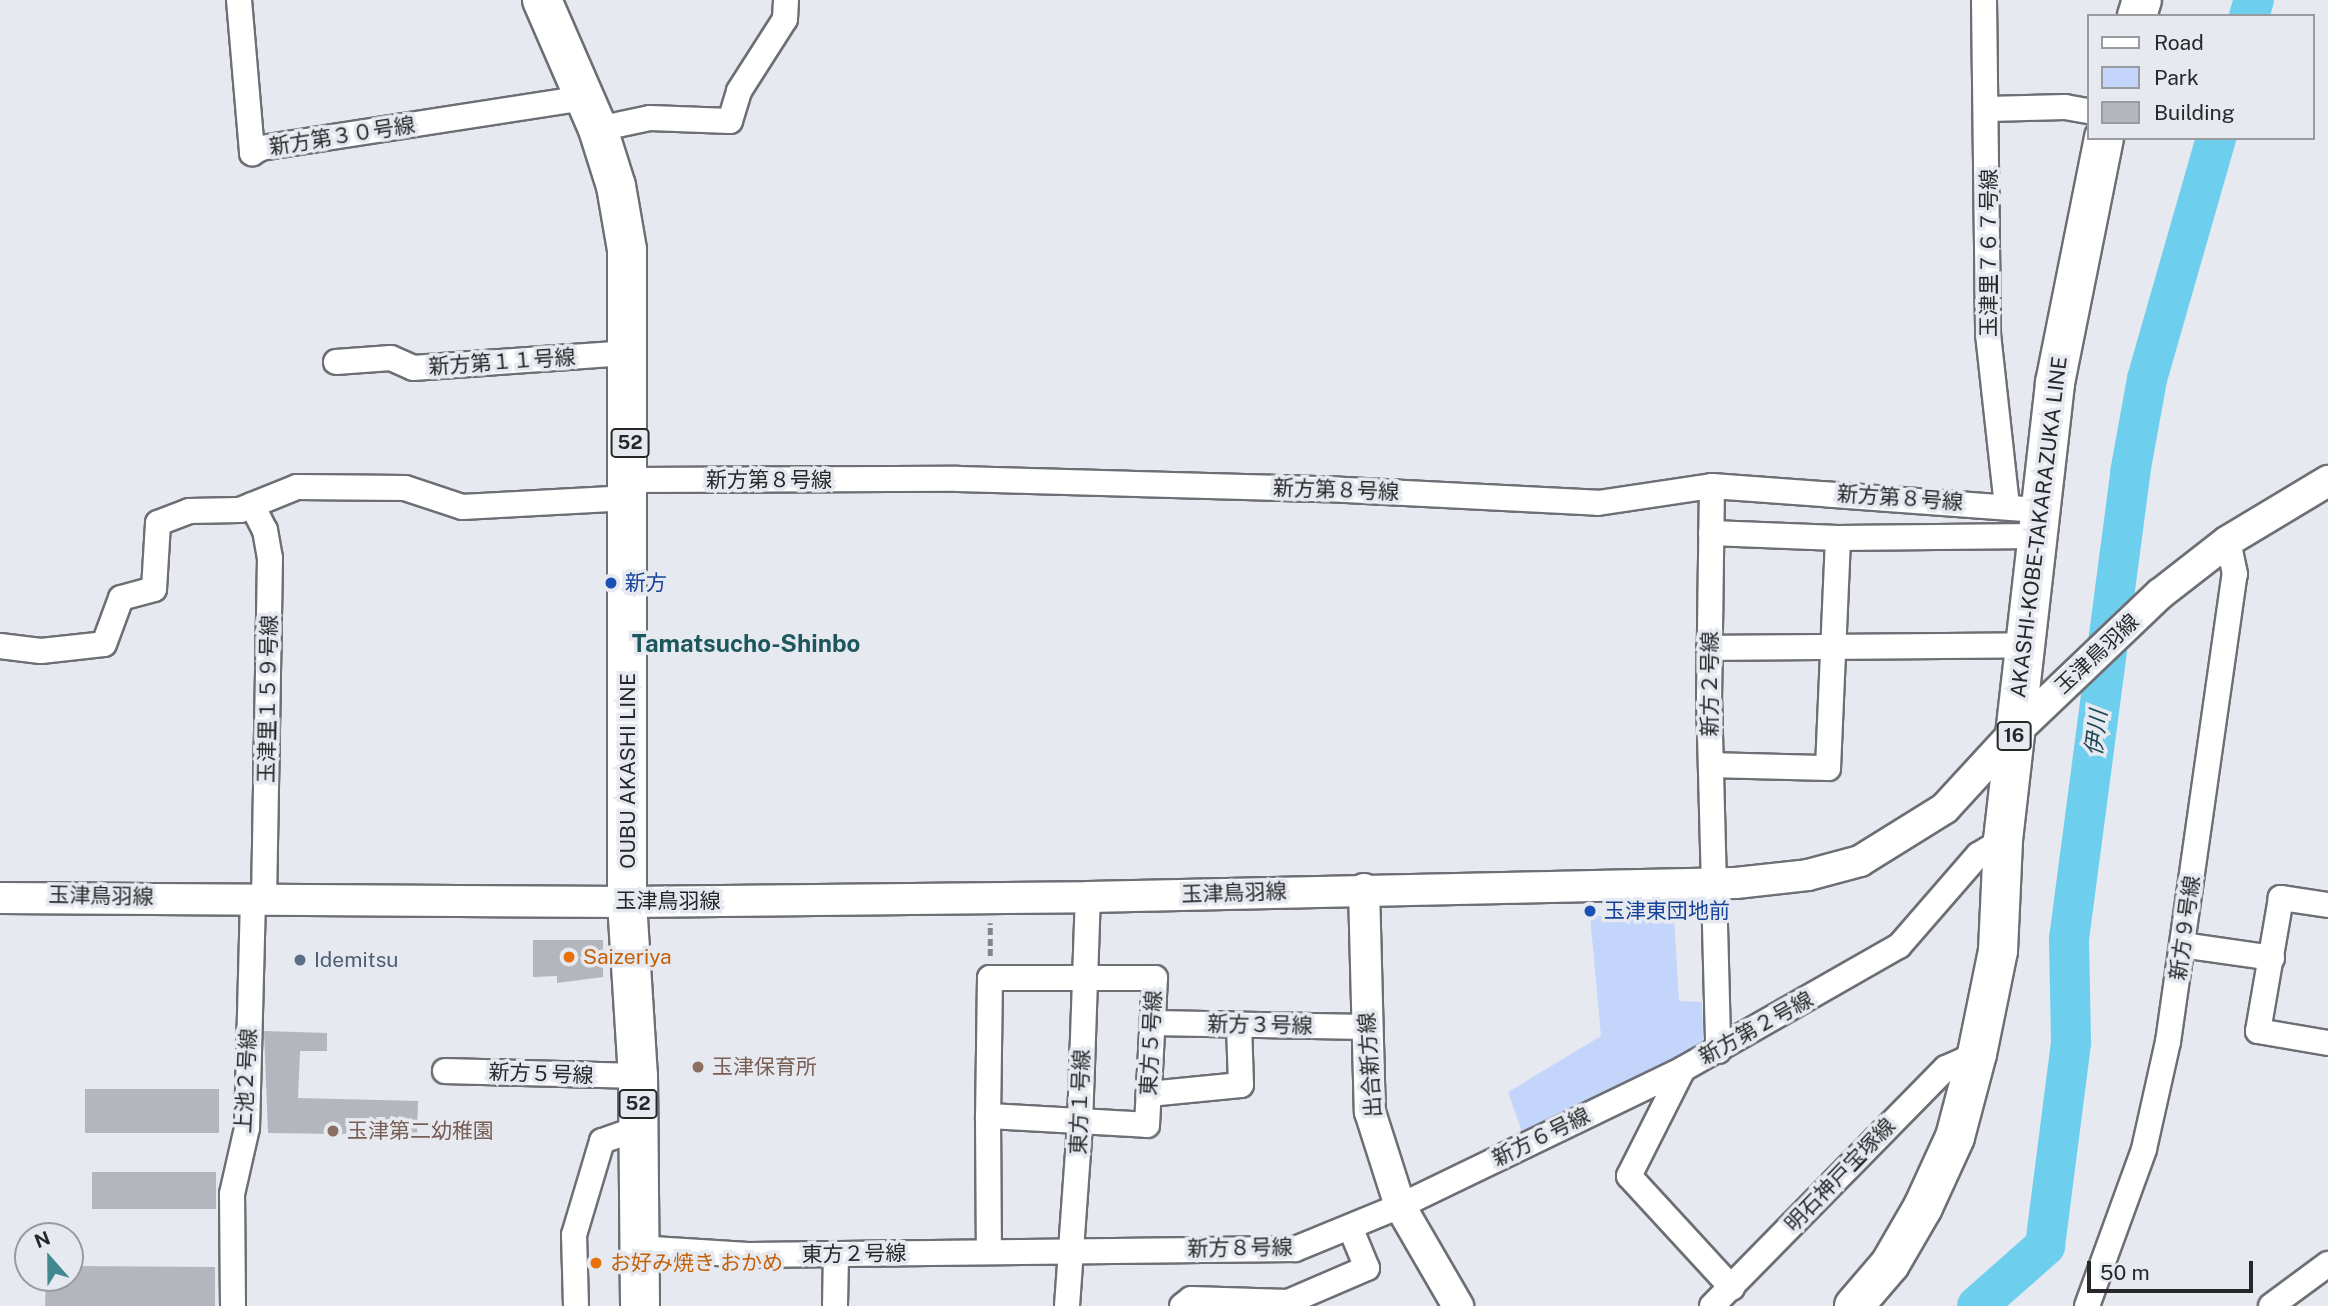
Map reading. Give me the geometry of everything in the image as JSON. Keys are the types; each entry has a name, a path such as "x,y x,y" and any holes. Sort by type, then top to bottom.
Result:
{"main road":[{"name":"OUBU AKASHI LINE","path":"542,0 591,113 616,186 627,250 630,489 627,902 638,1076 637,1248 640,1306"},
{"name":"AKASHI-KOBE-TAKARAZUKA LINE","path":"1854,1306 1890,1264 1923,1207 1955,1137 1977,1054 1998,951 2003,841 2024,645 2027,517 2104,140"}],"street":[{"name":"新方第３０号線","path":"239,0 252,153 261,148 591,113"},
{"path":"591,113 730,121 739,91 785,19 786,0"},
{"name":"玉津里７６７号線","path":"1984,0 1988,110 1988,334 2027,517"},
{"path":"1988,110 2065,107 2086,111"},
{"name":"新方第１１号線","path":"336,362 391,358 413,368 629,353"},
{"name":"新方第８号線","path":"0,646 41,651 104,644 121,598 154,589 158,523 189,511 205,514 252,505 297,487 405,488 462,507 630,489 958,479 1326,489 1598,503 1712,486 2027,517"},
{"name":"玉津鳥羽線","path":"0,898 258,897 627,902 1088,897 1714,883 1808,875 1860,861 1945,808 2015,732 2160,594 2228,541 2328,481"},
{"name":"新方２号線","path":"1712,486 1709,648 1718,1051"},
{"name":"玉津里１５９号線","path":"252,505 265,530 270,558 258,897"},
{"path":"1711,533 1838,538 2027,517"},
{"path":"1711,765 1828,768 1838,538"},
{"name":"新方９号線","path":"2087,1306 2144,1149 2168,1042 2235,574 2228,541"},
{"path":"1709,648 1834,649 2024,645"},
{"name":"新方第２号線","path":"1732,1288 1629,1175 1682,1069 1899,946 1978,855 2003,841"},
{"name":"出合新方線","path":"1364,889 1370,1112 1399,1206 1458,1306"},
{"name":"上池２号線","path":"233,1306 232,1194 247,1128 258,897"},
{"name":"東方１号線","path":"1067,1306 1080,1123 1088,897"},
{"path":"2328,905 2281,898 2258,1031 2328,1043"},
{"path":"2182,945 2272,958"},
{"path":"989,1252 990,978"},
{"name":"東方５号線","path":"988,1116 1147,1125 1155,978 990,978"},
{"name":"新方３号線","path":"1152,1023 1367,1027"},
{"path":"1149,1094 1241,1085 1239,1025"},
{"name":"明石神戸宝塚線","path":"1712,1306 1946,1068 1977,1054"},
{"name":"新方６号線","path":"1399,1206 1682,1069"},
{"name":"新方５号線","path":"445,1071 638,1076"},
{"path":"576,1306 574,1235 602,1141 638,1129"},
{"name":"新方８号線","path":"1072,1251 1295,1249 1399,1206"},
{"path":"1182,1306 1191,1299 1288,1302 1367,1268 1350,1227"},
{"name":"東方２号線","path":"637,1248 748,1255 1072,1251"},
{"path":"835,1306 836,1254"},
{"path":"2271,1306 2328,1264"}],"path":[{"path":"990,898 990,978"}],"green space":[{"path":"1590,916 1674,916 1679,1001 1702,1002 1703,1046 1522,1132 1508,1092 1601,1036"}],"building":[{"path":"533,940 603,940 603,977 557,983 557,976 533,977"},
{"path":"264,1031 327,1033 327,1051 300,1051 298,1098 418,1101 417,1135 268,1133"},
{"path":"85,1089 219,1089 219,1133 85,1133"},
{"path":"92,1172 216,1172 216,1209 92,1209"},
{"path":"84,1266 215,1267 215,1306 45,1306 46,1292 84,1292"}],"waterway":[{"name":"伊川","path":"2250,14 2254,0"},
{"name":"伊川","path":"1977,1306 2045,1246 2071,1042 2069,939 2130,473 2147,379 2215,140"}],"place":[{"name":"新方","path":"611,583"},
{"name":"玉津東団地前","path":"1590,911"},
{"name":"Saizeriya","path":"569,957"},
{"name":"Idemitsu","path":"300,960"},
{"name":"玉津保育所","path":"698,1067"},
{"name":"玉津第二幼稚園","path":"333,1131"},
{"name":"お好み焼き おかめ","path":"596,1263"}],"district":[{"name":"Tamatsucho-Shinbo","path":"746,644"}]}
